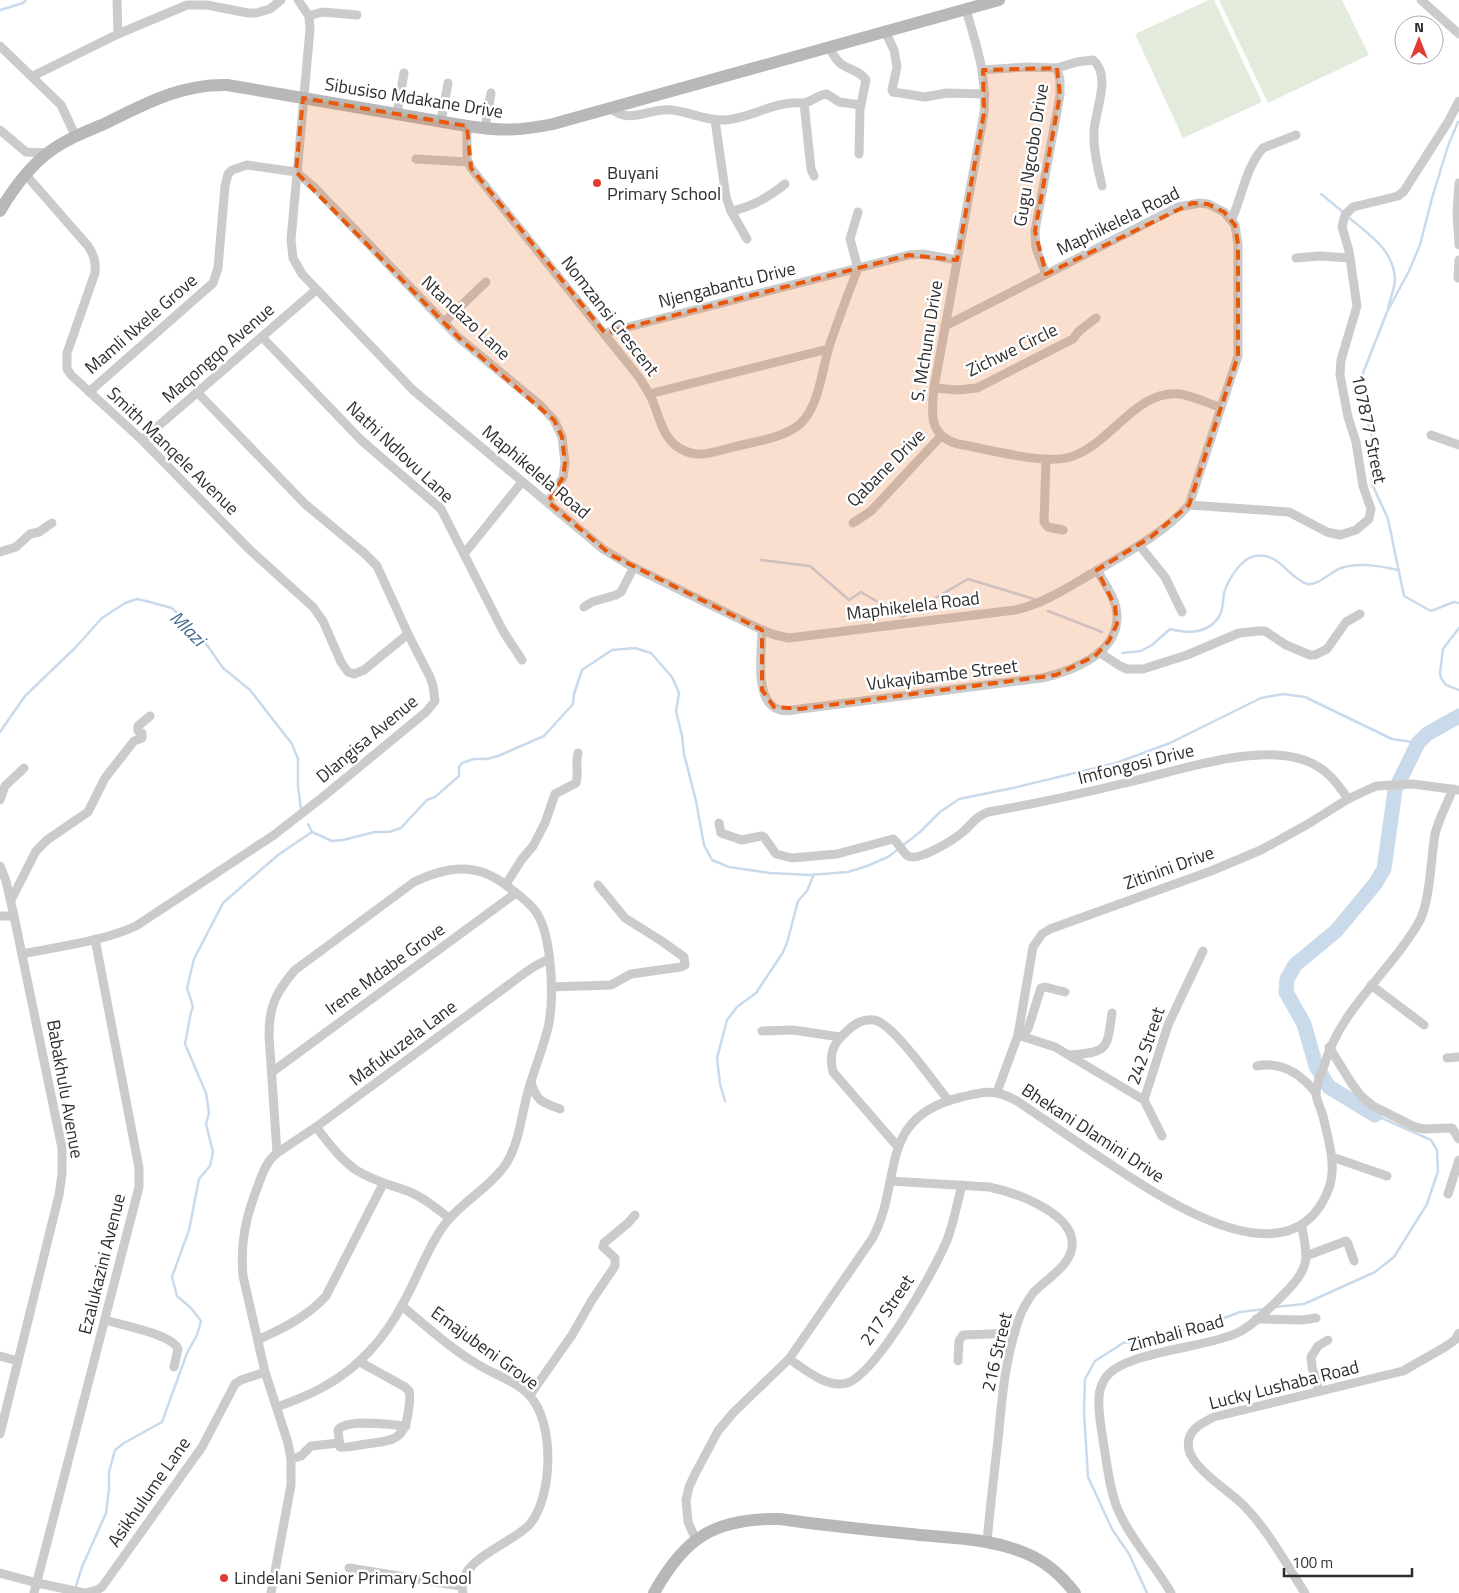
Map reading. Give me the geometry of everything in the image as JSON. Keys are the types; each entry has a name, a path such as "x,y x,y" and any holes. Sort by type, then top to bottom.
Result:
{"street":[{"path":"117,0 118,34"},
{"path":"33,76 118,34 191,2 256,13 270,9 281,0"},
{"path":"298,0 309,16 322,12 357,16"},
{"name":"Sibusiso Mdakane Drive","path":"0,211 17,184 49,152 76,137 158,98 177,91 209,85 241,87 467,126 520,130 535,128 610,108 999,0"},
{"path":"1420,0 1459,34"},
{"name":"S. Mchunu Drive","path":"941,436 935,428 931,409 984,113 983,70 966,9"},
{"name":"Maphikelela Road","path":"309,16 310,29 296,172 292,250 296,265 316,290 413,390 607,552 762,630 782,637 797,637 1015,610 1045,600 1097,570 1171,522 1189,505 1238,356 1238,244 1232,219 1224,212 1208,204 1192,203 1178,207 945,326"},
{"path":"885,31 894,50 897,66 893,92 925,97 947,93 985,94"},
{"path":"0,46 61,105 76,137"},
{"path":"829,46 836,59 842,65 865,78 867,84 861,104 859,154"},
{"name":"Gugu Ngcobo Drive","path":"983,70 1026,67 1057,68 1076,62 1093,60 1097,63 1102,73 1094,132 1096,158 1102,186"},
{"name":"Gugu Ngcobo Drive","path":"1046,274 1036,248 1034,231 1060,94 1060,80 1057,68"},
{"path":"397,114 404,73"},
{"path":"441,121 448,83"},
{"path":"485,128 491,93"},
{"path":"610,108 622,116 628,117 659,110 672,110 715,120 747,116 785,104 811,102 816,96 827,94 839,102 861,104"},
{"path":"804,103 811,168 814,176"},
{"name":"107877 Street","path":"1189,505 1289,512 1327,532 1340,535 1356,530 1367,522 1371,515 1371,509 1363,486 1356,442 1348,417 1340,375 1341,360 1357,306 1350,258 1342,227 1343,220 1348,211 1358,205 1398,196 1410,185 1459,103"},
{"path":"715,120 723,182 730,211 747,239"},
{"path":"416,159 468,162 467,126"},
{"path":"0,130 26,152 49,152"},
{"path":"1232,219 1251,168 1260,151 1263,148 1296,136"},
{"name":"Nomzansi Crescent","path":"468,162 638,376 649,394 664,432 675,445 684,451 695,454 704,454 768,439 794,429 802,423 808,415 822,375 828,349 858,268"},
{"name":"Mamli Nxele Grove","path":"88,392 213,282 218,268 225,186 228,174 236,167 247,165 296,172"},
{"name":"Ntandazo Lane","path":"296,172 315,188 459,338 540,405 554,420 562,437 565,463 563,477 548,502"},
{"name":"Smith Manqele Avenue","path":"26,175 79,236 93,254 95,263 95,273 69,343 66,361 70,375 142,440 250,550 313,607 323,621 341,662 348,672 354,674 364,670 408,634"},
{"path":"1459,183 1457,213 1459,245"},
{"path":"730,211 752,206 785,184"},
{"path":"858,212 850,239 858,268 915,254 957,260"},
{"path":"1296,258 1320,256 1350,258"},
{"path":"1458,278 1459,260"},
{"name":"Njengabantu Drive","path":"605,333 858,268"},
{"path":"444,322 486,282"},
{"name":"Maqongqo Avenue","path":"142,440 316,290"},
{"name":"Zichwe Circle","path":"934,388 958,390 977,388 1073,339 1079,331 1096,318"},
{"name":"Nathi Ndlovu Lane","path":"262,337 361,440 441,509 504,632 522,660"},
{"path":"649,394 828,349"},
{"name":"Dlangisa Avenue","path":"22,954 95,939 119,933 136,926 274,835 426,712 435,701 434,686 408,634 382,574 372,559 305,504 197,392"},
{"path":"941,436 949,442 958,444 1059,460 1094,446 1147,401 1160,395 1179,394 1220,407"},
{"path":"1431,435 1459,445"},
{"name":"Qabane Drive","path":"853,523 871,511 941,436"},
{"path":"1046,459 1044,522 1048,527 1063,530"},
{"path":"464,554 522,482"},
{"path":"0,552 16,547 30,534 38,533 52,523"},
{"path":"1138,544 1165,577 1182,612"},
{"path":"584,607 592,602 621,592 634,567"},
{"name":"Vukayibambe Street","path":"762,630 762,690 769,704 781,710 800,710 1042,678 1070,670 1099,652 1114,634 1117,615 1109,590 1097,570"},
{"path":"1099,652 1127,669 1143,670 1187,655 1239,633 1259,630 1265,631 1286,645 1310,655 1315,655 1327,649 1346,622 1360,614"},
{"path":"11,900 36,851 40,846 88,812 105,778 134,741 142,738 142,733 138,731 138,726 150,716"},
{"path":"506,884 533,846 555,794 576,784 576,760 578,753"},
{"name":"Imfongosi Drive","path":"719,823 721,833 738,840 764,837 774,852 785,857 836,854 890,839 896,842 905,853 917,858 929,853 964,831 977,817 988,812 1057,800 1229,758 1260,755 1302,759 1317,765 1327,772 1348,799"},
{"path":"0,800 6,786 24,768"},
{"name":"Zitinini Drive","path":"997,1092 1019,1033 1030,957 1033,947 1042,934 1057,926 1211,871 1261,850 1348,799 1383,785 1412,784 1456,789"},
{"path":"1354,1261 1346,1241 1306,1256 1302,1226 1318,1208 1329,1188 1332,1157 1317,1090 1329,1047 1344,1020 1408,939 1421,919 1437,826 1456,789"},
{"name":"Babakhulu Avenue","path":"0,866 11,900 60,1135 62,1162 59,1195 0,1434"},
{"path":"270,1593 291,1486 291,1459 276,1407 266,1372 258,1340 243,1276 242,1260 243,1234 248,1214 269,1160 276,1153 269,1022 275,996 294,970 414,882 429,875 459,868 471,868 484,872 506,884 537,913 545,932 549,960 551,987 549,1022 531,1082 516,1143 509,1158 498,1173 449,1218 439,1233 402,1306 381,1338 360,1362 324,1387 276,1407"},
{"path":"551,987 611,985 631,974 681,967 686,964 684,957 625,918 598,885"},
{"name":"Irene Mdabe Grove","path":"272,1072 516,893"},
{"path":"0,916 14,916"},
{"name":"Ezalukazini Avenue","path":"34,1593 139,1187 137,1158 95,939"},
{"name":"242 Street","path":"1019,1033 1070,1055 1144,1100 1168,1025 1203,952"},
{"name":"Mafukuzela Lane","path":"276,1153 316,1127 526,972 549,960"},
{"path":"1371,985 1424,1025"},
{"path":"1019,1033 1025,1032 1031,1022 1041,988 1045,987 1065,992"},
{"path":"1070,1055 1093,1053 1102,1049 1108,1038 1112,1012"},
{"path":"898,1147 834,1072 830,1058 832,1049 840,1037 860,1021 880,1021 896,1035 948,1100"},
{"path":"762,1031 793,1030 840,1037"},
{"path":"1329,1047 1352,1084 1373,1106 1416,1127 1424,1129 1452,1128 1459,1139"},
{"path":"1447,1058 1459,1058"},
{"path":"1257,1066 1272,1064 1286,1068 1317,1090"},
{"path":"531,1082 539,1101 560,1109"},
{"name":"Bhekani Dlamini Drive","path":"696,1540 688,1522 686,1510 689,1487 695,1474 723,1424 789,1359 872,1238 883,1217 893,1163 898,1147 904,1134 915,1120 931,1108 948,1100 968,1095 997,1092 1016,1101 1148,1189 1198,1216 1231,1228 1253,1233 1277,1233 1302,1226"},
{"path":"1144,1100 1162,1136"},
{"path":"316,1127 344,1161 361,1173 383,1184 410,1192 449,1218"},
{"path":"1332,1157 1387,1176"},
{"path":"1448,1194 1459,1160"},
{"name":"216 Street","path":"890,1181 989,1187 1004,1190 1048,1210 1061,1221 1069,1231 1072,1240 1070,1256 1066,1263 1032,1294 1021,1314 1015,1333 1005,1372 987,1542"},
{"path":"258,1340 301,1318 315,1308 326,1296 383,1184"},
{"name":"217 Street","path":"789,1359 819,1378 831,1383 847,1383 862,1375 903,1318 930,1276 948,1238 962,1185"},
{"path":"530,1395 561,1353 592,1300 615,1266 615,1258 604,1247 604,1243 635,1215"},
{"name":"Zimbali Road","path":"1171,1593 1128,1528 1116,1504 1099,1410 1101,1387 1106,1378 1121,1365 1229,1336 1242,1330 1259,1318 1281,1297 1302,1272 1306,1256"},
{"name":"Emajubeni Grove","path":"402,1306 476,1364 530,1395 542,1419 548,1439 548,1471 542,1499 536,1514 528,1526 516,1536 490,1551 476,1562 466,1574 462,1589"},
{"path":"1259,1318 1302,1320 1316,1318"},
{"path":"105,1320 174,1342 178,1349 174,1367"},
{"path":"958,1361 959,1340 963,1335 1015,1333"},
{"path":"1319,1391 1311,1357 1318,1346 1328,1340"},
{"name":"Lucky Lushaba Road","path":"1305,1593 1248,1511 1195,1462 1191,1456 1188,1443 1191,1433 1194,1429 1214,1417 1403,1370 1458,1340"},
{"path":"0,1356 18,1361"},
{"path":"360,1362 405,1386 409,1391 410,1403 406,1426 398,1437 383,1442 340,1447 338,1430 342,1425 353,1423 406,1426"},
{"name":"Asikhulume Lane","path":"0,1573 85,1593 102,1587 202,1446 235,1384 240,1380 266,1372"},
{"path":"291,1459 301,1456 311,1446 339,1443"},
{"path":"654,1593 676,1560 696,1540 724,1525 758,1519 780,1519 1002,1545 1027,1554 1057,1573 1075,1593"},
{"path":"349,1568 462,1589"}],"highlighted area":[{"path":"1057,68 1060,95 1035,231 1046,274 1192,203 1208,204 1224,212 1235,225 1238,244 1238,356 1189,505 1151,537 1097,570 1115,606 1117,624 1109,641 1095,656 1056,675 800,709 774,707 762,690 762,630 611,555 548,502 563,477 565,463 562,437 554,420 459,338 296,172 303,98 467,126 471,168 605,333 909,255 957,260 984,113 983,70"}],"green space":[{"path":"1209,0 1214,0 1262,102 1183,138 1135,34"},
{"path":"1219,0 1342,0 1369,55 1268,103"}],"waterway":[{"path":"0,10 23,3 26,0"},
{"path":"1458,122 1448,146 1420,245 1409,271 1387,312 1363,373 1360,399 1372,436 1372,484 1388,519 1404,596 1431,611 1454,602 1459,603"},
{"path":"1321,194 1343,212"},
{"path":"1347,216 1379,244 1390,260 1394,270 1395,281 1388,308"},
{"path":"1122,653 1141,651 1152,645 1170,629 1191,632 1210,626 1220,615 1224,593 1232,576 1240,565 1255,556 1264,556 1277,561 1300,581 1307,584 1315,583 1348,566 1369,565 1398,570"},
{"path":"761,560 810,566 849,600 861,592 903,617 968,579 1034,599"},
{"name":"Mlazi","path":"0,732 25,696 75,648 102,618 125,603 137,599 146,601 172,608 207,645 223,668 250,690 292,744 298,759 298,786 301,809"},
{"path":"1048,611 1102,632"},
{"path":"1459,628 1443,649 1440,673 1446,685 1459,690"},
{"path":"308,824 312,832 332,841 375,832 389,832 401,828 427,800 435,797 459,776 459,767 462,763 474,759 487,759 498,756 544,736 573,704 574,694 582,670 612,650 635,648 651,653 672,677 679,693 676,711 684,754 696,801 704,845 712,860 729,867 770,873 810,875 848,872 867,866 888,857 920,832 940,812 959,799 1116,763 1170,743 1261,698 1283,694 1305,697 1392,739 1418,743"},
{"path":"1375,1115 1329,1087 1316,1066 1304,1024 1286,992 1287,979 1295,965 1336,931 1375,884 1384,869 1395,790 1418,743 1427,734 1459,716"},
{"path":"76,1586 82,1567 106,1513 109,1472 115,1450 162,1422 187,1353 197,1335 201,1321 191,1308 177,1296 172,1277 189,1230 199,1179 210,1166 213,1152 206,1124 209,1113 206,1093 185,1044 193,1007 187,988 194,959 223,903 278,855 312,832"},
{"path":"725,1101 720,1084 717,1058 727,1020 737,1007 756,993 782,954 787,943 798,901 807,891 814,874"},
{"path":"1275,1307 1304,1304 1375,1272 1394,1257 1427,1204 1438,1171 1437,1150 1431,1140 1375,1115"},
{"path":"1147,1593 1129,1554 1112,1529 1088,1477 1084,1412 1085,1379 1095,1361 1123,1343 1157,1338 1240,1312 1265,1309"}],"place":[{"name":"Buyani Primary School","path":"597,183"},
{"name":"Lindelani Senior Primary School","path":"224,1578"}]}
